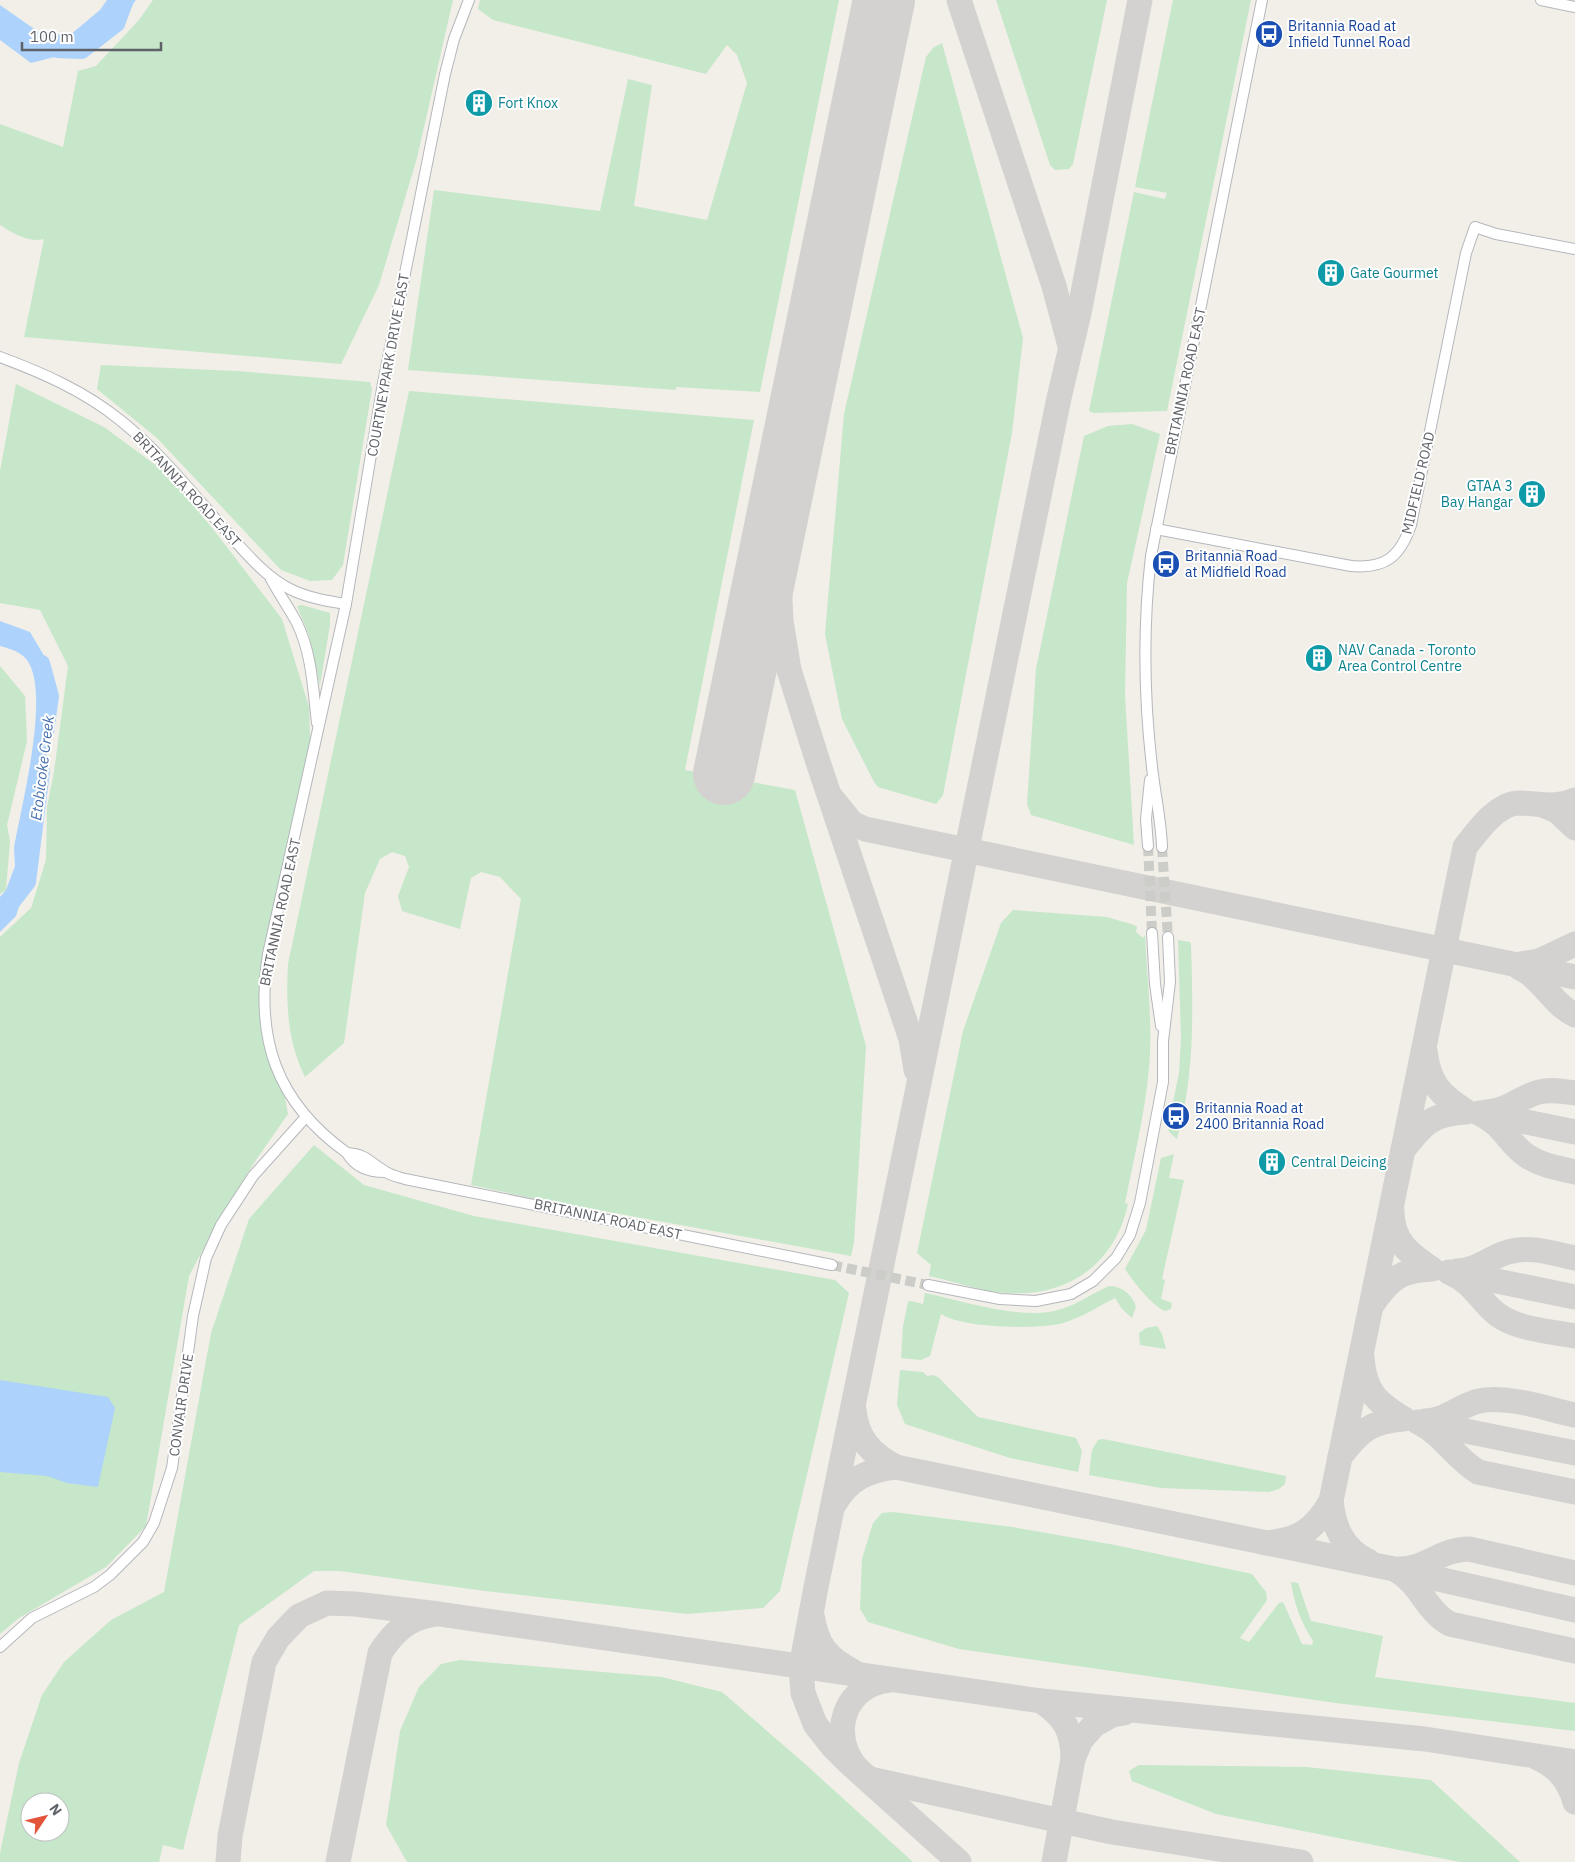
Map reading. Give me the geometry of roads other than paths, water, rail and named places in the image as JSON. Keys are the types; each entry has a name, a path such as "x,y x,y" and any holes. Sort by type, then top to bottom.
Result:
{"street":[{"name":"COURTNEYPARK DRIVE EAST","path":"318,733 346,604 385,376 445,74 454,39 469,0"},
{"name":"BRITANNIA ROAD EAST","path":"1162,847 1161,817 1152,767 1145,610 1156,529 1262,0"},
{"path":"1542,0 1575,7"},
{"name":"MIDFIELD ROAD","path":"1156,529 1351,566 1376,566 1398,552 1405,541 1411,525 1466,253 1475,227 1496,234 1575,250"},
{"name":"BRITANNIA ROAD EAST","path":"0,356 38,371 84,394 121,420 151,448 267,574 290,590 309,597 346,604"},
{"path":"267,574 287,606 302,637 310,666 318,733"},
{"name":"BRITANNIA ROAD EAST","path":"318,733 268,954 263,987 264,1024 272,1057 287,1090 305,1118 348,1153 358,1154 374,1162 385,1172 405,1179 832,1265"},
{"name":"BRITANNIA ROAD EAST","path":"1148,846 1146,819 1152,767"},
{"path":"1152,933 1155,984 1163,1041"},
{"path":"928,1285 1000,1300 1036,1301 1071,1294 1093,1281 1116,1258 1130,1235 1140,1203 1163,1082 1163,1041 1170,982 1168,937"},
{"name":"CONVAIR DRIVE","path":"0,1647 32,1618 94,1587 143,1542 154,1523 172,1468 193,1316 206,1258 221,1224 252,1176 305,1118"}],"water":[{"path":"107,0 136,0 100,45 31,63 0,40 0,5 40,33 70,35 100,10"},
{"name":"Etobicoke Creek","path":"0,621 30,632 46,659 50,715 46,763 32,822 30,870 16,916 0,932 0,897 6,890 15,866 14,848 28,779 36,698 34,676 27,660 18,652 0,646"},
{"path":"0,1380 108,1397 115,1408 98,1487 67,1483 47,1476 0,1472"}],"waterway":[{"name":"Etobicoke Creek","path":"57,50 82,51 117,24 126,0"},
{"name":"Etobicoke Creek","path":"42,663 51,696 46,732"},
{"name":"Etobicoke Creek","path":"0,918 28,882 42,771"}],"tunnel":[{"path":"1148,846 1152,933"},
{"path":"1162,847 1168,937"},
{"path":"832,1265 928,1285"}],"place":[{"name":"Britannia Road at Infield Tunnel Road","path":"1269,34"},
{"name":"Fort Knox","path":"479,103"},
{"name":"Gate Gourmet","path":"1331,273"},
{"name":"GTAA 3 Bay Hangar","path":"1532,494"},
{"name":"Britannia Road at Midfield Road","path":"1166,564"},
{"name":"NAV Canada - Toronto Area Control Centre","path":"1319,658"},
{"name":"Britannia Road at 2400 Britannia Road","path":"1176,1116"},
{"name":"Central Deicing","path":"1272,1162"}]}
